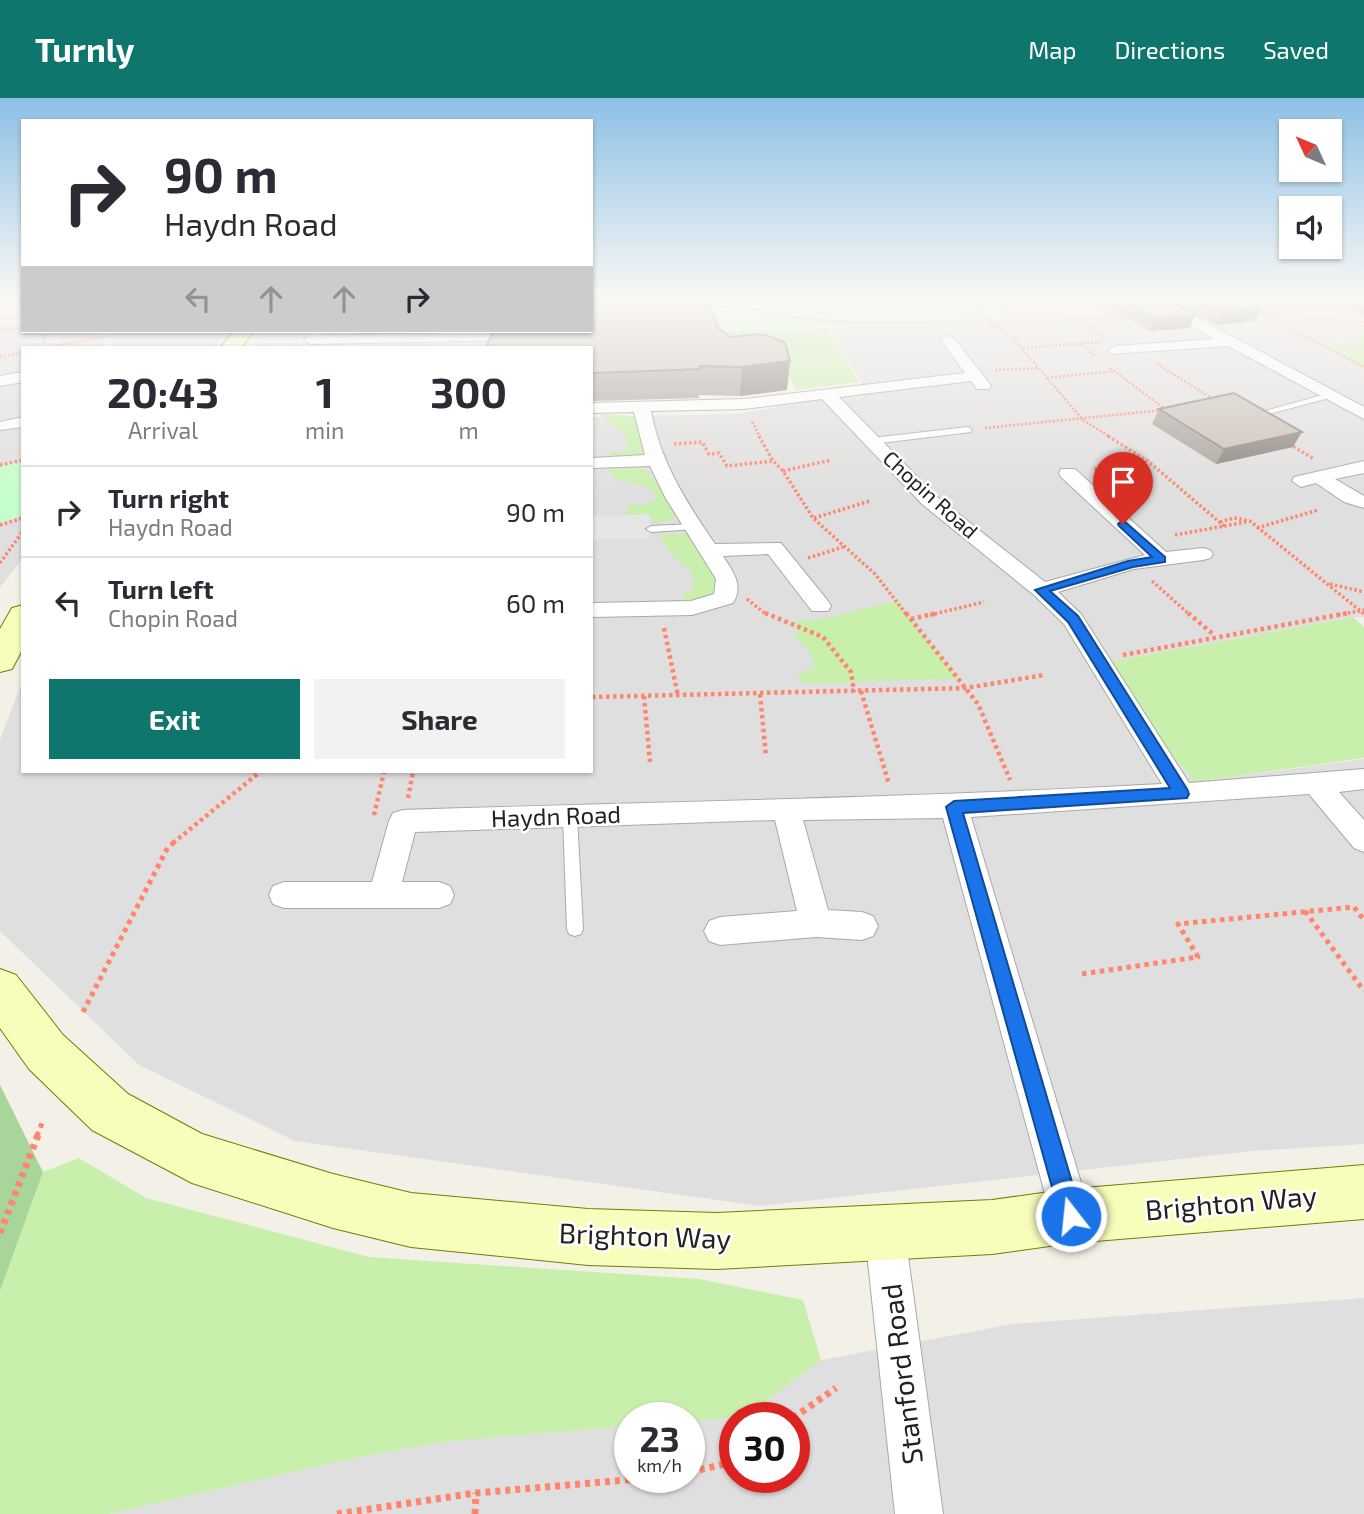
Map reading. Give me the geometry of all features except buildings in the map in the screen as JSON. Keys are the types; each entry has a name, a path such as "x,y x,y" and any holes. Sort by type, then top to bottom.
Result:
{"street":[{"path":"593,408 744,404 825,393 979,381 967,365"},
{"path":"1269,365 1364,414"},
{"path":"0,381 21,377"},
{"name":"Chopin Road","path":"825,393 929,500 1042,590 1073,619 1182,794"},
{"path":"593,610 692,608 724,598 727,579 692,527 655,453 642,407"},
{"path":"3,426 21,422"},
{"path":"593,463 655,453"},
{"path":"1319,477 1364,467"},
{"path":"1093,470 1058,474 1161,559"},
{"path":"1319,477 1351,498 1364,502"},
{"path":"710,551 774,547 789,531"},
{"path":"774,547 820,607"},
{"path":"1042,590 1132,563 1203,554"},
{"path":"0,661 21,619"},
{"name":"Haydn Road","path":"384,895 403,821 786,809 954,807 1182,794 1364,779"},
{"path":"1316,783 1364,840"},
{"path":"954,807 1071,1216"},
{"path":"786,809 816,923"},
{"path":"284,895 439,895"},
{"path":"720,931 816,923 862,926"},
{"name":"Brighton Way","path":"0,990 46,1052 110,1112 192,1157 333,1201 411,1220 588,1237 717,1241 992,1227 1071,1216 1364,1192"},
{"name":"Stanford Road","path":"885,1234 919,1514"}],"lane":[{"path":"1269,411 1326,396"},
{"path":"872,442 968,430"},
{"path":"651,529 692,527"},
{"path":"570,817 575,929"}],"path":[{"path":"1037,365 1083,420 1149,462 1222,524"},
{"path":"968,430 1165,410 1106,365"},
{"path":"1150,365 1217,401 1204,403"},
{"path":"998,369 1040,368"},
{"path":"1047,378 1114,371"},
{"path":"750,417 773,461 783,471 813,518 875,574 978,704 1011,782"},
{"path":"1283,440 1319,477"},
{"path":"655,453 702,442 709,454 719,453 727,466 773,461"},
{"path":"0,465 21,460"},
{"path":"783,471 831,460"},
{"path":"1093,470 1149,462"},
{"path":"813,518 870,501"},
{"path":"1256,528 1318,510"},
{"path":"1142,541 1222,524 1234,518 1250,521 1363,612"},
{"path":"0,525 21,519"},
{"path":"0,563 21,534"},
{"path":"787,564 843,547"},
{"path":"1132,563 1214,636"},
{"path":"727,579 768,615 823,637 850,672 854,692"},
{"path":"1329,584 1364,592"},
{"path":"911,619 984,602"},
{"path":"660,609 678,696"},
{"path":"1112,658 1214,636 1363,612"},
{"path":"593,697 966,688 1044,675"},
{"path":"861,691 891,788"},
{"path":"760,694 765,756"},
{"path":"644,696 650,762"},
{"path":"83,1012 168,847 259,773"},
{"path":"373,821 384,773"},
{"path":"1082,974 1198,957 1178,924 1354,906 1364,920"},
{"path":"1305,911 1364,991"},
{"path":"0,1233 42,1123"},
{"path":"810,1406 836,1388"},
{"path":"337,1514 475,1493 614,1481"},
{"path":"475,1493 475,1514"}],"shaded area":[{"path":"0,365 21,365 21,462 0,466"},
{"path":"851,365 1364,365 1364,617 1099,664 1195,782 1364,759 1364,1144 1252,1151 760,1206 295,1141 139,1065 0,931 0,740 21,684 21,773 593,773 593,417 737,414 867,391"},
{"path":"649,514 650,538 593,539 593,517"},
{"path":"21,516 21,561 0,587 0,523"},
{"path":"1364,1298 1364,1514 109,1514 373,1454 452,1441 614,1427 614,1493 705,1493 705,1420 719,1419 719,1493 810,1493 810,1402 765,1402 821,1360 1013,1324"}],"green space":[{"path":"776,365 849,365 859,382 796,390 786,370"},
{"path":"600,414 638,417 653,461 610,460 610,452 627,451 627,437"},
{"path":"21,462 21,516 0,523 0,466"},
{"path":"642,468 654,479 678,514 670,520 655,523 649,514 628,515 627,505 647,505 658,497 646,486 615,479 609,469"},
{"path":"687,534 714,570 718,592 685,603 684,593 694,589 692,572 675,557 658,535"},
{"path":"896,601 959,679 802,683 797,673 815,668 809,650 794,636 801,628 787,623 826,618"},
{"path":"1353,617 1364,627 1364,758 1195,782 1098,664"},
{"path":"0,1085 43,1172 0,1291"},
{"path":"79,1158 146,1198 369,1257 699,1279 803,1300 821,1360 765,1402 719,1402 719,1419 705,1420 705,1402 614,1402 614,1427 452,1441 373,1454 109,1514 0,1514 0,1291 43,1172"}],"route":[{"path":"1071,1216 954,807 1182,794 1073,619 1042,590 1132,563 1161,559 1123,524"}]}
